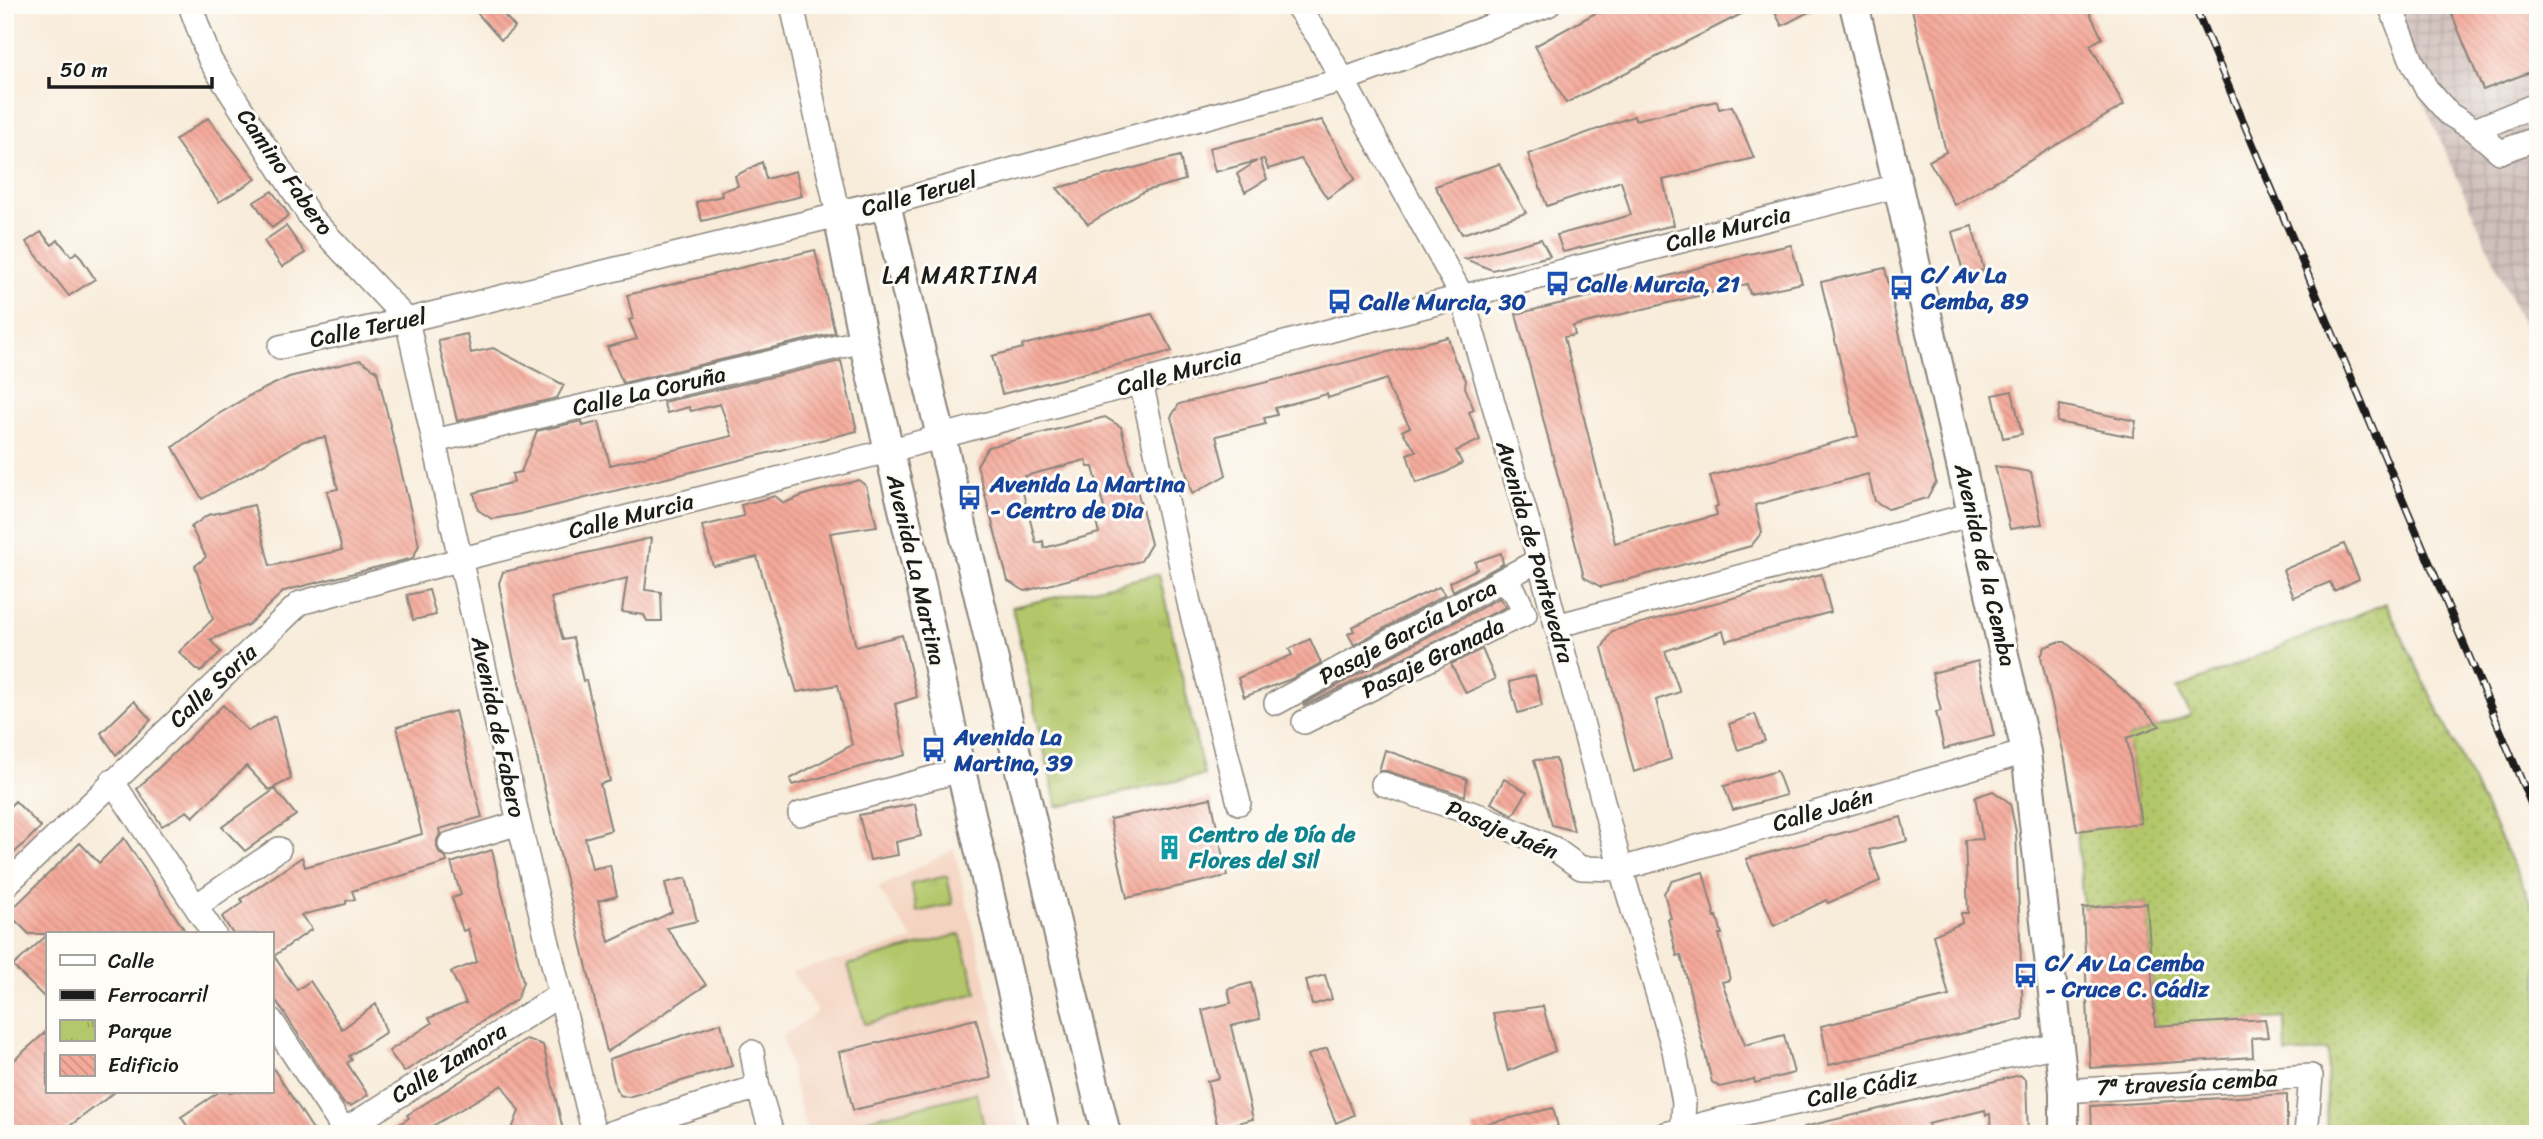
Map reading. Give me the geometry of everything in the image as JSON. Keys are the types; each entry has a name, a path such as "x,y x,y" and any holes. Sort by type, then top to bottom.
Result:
{"street":[{"name":"Camino Fabero","path":"190,5 210,60 311,218 407,320"},
{"name":"Avenida La Martina","path":"792,5 863,341 1045,1134"},
{"name":"Avenida de Pontevedra","path":"1296,5 1318,36 1462,296 1539,561 1620,869 1674,1050 1684,1102 1677,1132"},
{"name":"Calle Teruel","path":"280,348 351,330 407,320 886,204 1343,80 1548,5"},
{"name":"Avenida de la Cemba","path":"1854,5 2026,752 2064,1091 2064,1134"},
{"path":"2390,5 2412,61 2426,88 2449,114 2474,130 2500,152 2538,138"},
{"path":"2474,130 2538,104"},
{"name":"Calle Murcia","path":"461,559 888,451 1462,296 1897,186"},
{"path":"886,204 1106,1134"},
{"name":"Avenida de Fabero","path":"407,320 519,823 594,1134"},
{"name":"Calle La Coruña","path":"434,442 863,341"},
{"path":"1141,382 1190,607 1239,803"},
{"path":"1556,626 1973,514"},
{"name":"Calle Soria","path":"5,886 300,603 461,559"},
{"name":"Pasaje García Lorca","path":"1276,703 1539,561"},
{"name":"Pasaje Granada","path":"1304,722 1525,614 1515,592 1500,582"},
{"name":"Calle Jaén","path":"1620,869 2026,752"},
{"path":"800,814 961,770"},
{"path":"112,781 213,932"},
{"name":"Pasaje Jaén","path":"1383,784 1480,816 1553,848 1581,868 1620,869"},
{"path":"450,844 519,823"},
{"path":"195,906 279,849"},
{"name":"Calle Zamora","path":"341,1132 561,994"},
{"path":"273,1023 341,1132"},
{"name":"Calle Cádiz","path":"1677,1132 2058,1045"},
{"path":"752,1052 758,1087 772,1134"},
{"name":"7ª travesía cemba","path":"2064,1091 2311,1076 2306,1134"},
{"path":"607,1134 758,1087"}],"shaded area":[{"path":"2380,5 2538,5 2538,359"},
{"path":"954,849 1022,1134 807,1134 782,1036 818,1012 792,972 913,940 878,888"}],"green space":[{"path":"1159,574 1204,775 1057,807 1012,607"},
{"path":"2386,603 2538,917 2538,1134 2326,1134 2328,1050 2286,1054 2285,1018 2155,1027 2147,903 2083,908 2077,831 2141,822 2129,748 2119,741 2191,715 2177,689"},
{"path":"947,876 953,904 917,912 911,884"},
{"path":"960,934 977,993 865,1024 848,965"},
{"path":"976,1093 986,1134 863,1134 860,1121"}],"building":[{"path":"470,5 495,5 515,27 501,40"},
{"path":"1610,5 1759,5 1566,103 1535,46"},
{"path":"1771,5 1822,5 1782,26"},
{"path":"1911,5 2086,5 2102,38 2090,45 2124,105 1955,205 1929,161 1946,152"},
{"path":"2448,5 2538,5 2538,69 2483,90"},
{"path":"1717,101 1719,109 1732,106 1754,158 1663,180 1674,225 1563,252 1557,235 1631,215 1621,181 1547,206 1528,154 1634,116 1635,120"},
{"path":"208,118 256,179 219,202 175,140"},
{"path":"1322,120 1355,179 1327,198 1301,159 1268,169 1264,159 1260,160 1267,179 1245,192 1237,174 1257,161 1215,172 1209,148"},
{"path":"1180,156 1185,180 1145,191 1088,224 1057,188"},
{"path":"762,162 766,179 796,171 802,196 702,221 696,202 722,196 721,191 738,186 735,176"},
{"path":"1499,164 1526,213 1462,234 1435,186"},
{"path":"272,191 289,215 272,228 254,202"},
{"path":"286,226 305,253 282,267 264,241"},
{"path":"1972,226 1984,270 1964,275 1952,232"},
{"path":"41,232 52,245 58,240 71,256 77,252 95,279 69,296 26,242"},
{"path":"1541,239 1550,256 1492,270 1465,259"},
{"path":"1791,245 1802,283 1750,294 1747,284 1573,326 1575,335 1564,337 1615,543 1717,515 1715,507 1718,506 1710,476 1858,436 1821,282 1885,268 1914,399 1936,482 1927,498 1888,509 1875,501 1868,474 1755,505 1762,532 1751,546 1601,587 1584,577 1516,314"},
{"path":"815,250 835,333 623,383 607,347 637,339 629,320 633,319 627,295"},
{"path":"1152,314 1172,351 1002,394 992,356 1023,348 1022,345"},
{"path":"467,334 471,353 493,348 564,385 557,398 457,421 438,340"},
{"path":"1448,337 1454,358 1466,380 1465,387 1474,410 1469,412 1480,440 1456,451 1462,463 1445,473 1416,483 1407,454 1416,451 1402,431 1410,427 1389,390 1387,379 1328,398 1327,394 1275,408 1277,415 1264,418 1266,424 1216,436 1226,475 1192,494 1171,417 1179,404"},
{"path":"360,360 377,371 419,545 413,558 284,591 248,625 210,640 221,652 200,672 179,652 213,619 195,566 206,557 191,527 208,515 254,505 270,566 342,550 327,491 338,489 325,437 304,441 202,499 173,447 212,418 289,377"},
{"path":"841,361 857,431 521,514 492,519 478,510 474,493 514,482 512,474 521,472 537,431 582,421 583,426 599,422 610,465 732,436 720,404 691,411 689,407 667,413 663,402"},
{"path":"2012,391 2022,434 2003,438 1993,395"},
{"path":"2060,405 2136,421 2133,437 2057,422"},
{"path":"1105,417 1121,427 1151,544 1141,561 1025,591 1008,581 977,465 988,447","holes":["1086,460 1088,467 1093,467 1107,519 1096,521 1099,533 1044,548 1043,541 1036,543 1021,485 1026,484 1025,476"]},
{"path":"1995,466 2031,472 2042,524 2010,529"},
{"path":"859,480 866,486 877,526 830,533 856,647 902,635 917,697 895,704 906,755 792,785 790,779 852,745 838,685 797,692 757,557 713,566 702,526 744,516 741,505 775,496 784,503"},
{"path":"651,538 645,590 661,592 662,621 647,621 644,615 622,612 627,578 551,598 563,640 573,638 610,781 600,784 611,830 585,838 592,869 610,865 617,896 598,901 609,942 672,912 665,883 686,878 697,921 667,928 706,985 607,1052 512,652 499,583 503,572"},
{"path":"2344,544 2359,579 2334,591 2330,582 2294,597 2283,570"},
{"path":"1501,553 1503,564 1453,591 1450,582 1477,569 1475,562"},
{"path":"1821,574 1831,612 1726,641 1723,631 1665,651 1680,692 1656,700 1671,759 1634,772 1602,648 1612,631"},
{"path":"1439,587 1445,595 1354,645 1348,634 1354,631 1352,627"},
{"path":"429,590 436,615 413,620 407,595"},
{"path":"1499,598 1506,607 1304,706 1303,704"},
{"path":"1310,639 1321,663 1291,679 1244,697 1238,678 1292,655 1289,649"},
{"path":"2065,642 2085,658 2160,726 2127,738 2141,823 2077,831 2065,759 2041,656 2045,647"},
{"path":"1482,649 1495,679 1466,693 1451,664"},
{"path":"1978,661 1994,736 1944,749 1936,712 1941,711 1932,673"},
{"path":"1535,675 1542,706 1518,713 1509,682"},
{"path":"134,701 151,720 116,755 101,733"},
{"path":"223,705 248,731 275,716 291,779 269,790 246,766 193,817 187,811 162,826 137,789"},
{"path":"455,711 482,817 439,829 437,847 447,862 352,891 355,899 346,901 346,904 301,915 312,929 274,956 297,990 310,981 342,1029 376,1004 386,1032 349,1056 352,1060 347,1063 368,1095 351,1106 344,1104 273,996 273,932 232,932 222,917 243,903 241,899 302,857 305,867 422,834 397,727"},
{"path":"1755,714 1765,741 1738,750 1729,724"},
{"path":"1385,750 1467,779 1465,796 1387,771 1379,771"},
{"path":"1556,759 1574,831 1552,825 1534,760"},
{"path":"1777,771 1786,795 1733,810 1724,786"},
{"path":"1504,779 1527,792 1513,815 1491,803"},
{"path":"275,789 296,815 245,851 222,827"},
{"path":"1993,791 2010,803 2016,832 2023,1019 1829,1065 1821,1026 1949,996 1933,935 1962,923 1961,913 1968,913 1965,840 1983,839 1975,797"},
{"name":"Centro de Día de Flores del Sil","path":"1211,798 1227,876 1127,898 1110,819"},
{"path":"15,801 41,827 5,862 5,811"},
{"path":"915,804 921,836 896,842 898,855 870,860 859,815"},
{"path":"1901,817 1907,841 1869,850 1880,881 1828,903 1826,900 1774,926 1746,859"},
{"path":"124,838 186,932 29,934 8,913 80,843 99,863"},
{"path":"492,850 523,982 517,999 404,1072 389,1051 432,1023 429,1018 466,1003 451,972 477,962 468,929 463,931 452,898 461,895 451,863"},
{"path":"1703,872 1722,934 1719,934 1730,980 1722,982 1745,1045 1784,1035 1794,1073 1755,1083 1754,1079 1720,1087 1712,1082 1681,955 1677,956 1664,893 1672,881"},
{"path":"2147,903 2155,1026 2265,1019 2268,1037 2252,1038 2253,1057 2090,1068 2083,908"},
{"path":"46,936 46,999 13,966"},
{"path":"1325,975 1332,999 1312,1005 1306,980"},
{"path":"1251,983 1260,1019 1231,1026 1253,1119 1218,1128 1207,1081 1219,1078 1202,1010 1231,1003 1228,989"},
{"path":"1543,1006 1555,1051 1508,1071 1493,1013"},
{"path":"976,1019 991,1078 853,1110 839,1052"},
{"path":"721,1023 732,1066 628,1097 620,1095 609,1059"},
{"path":"46,1032 46,1094 112,1094 59,1134 5,1134 5,1068"},
{"path":"526,1039 543,1045 564,1134 510,1134 519,1111 502,1085 419,1134 383,1134 409,1118 407,1115"},
{"path":"1327,1048 1354,1115 1336,1123 1308,1055"},
{"path":"273,1068 316,1134 193,1134 181,1117 216,1094 273,1094"},
{"path":"2020,1075 2026,1080 2028,1134 1991,1134 1990,1114 1986,1115 1985,1110 1928,1124 1931,1134 1805,1134 1804,1127"},
{"path":"2287,1094 2287,1134 2161,1134 2161,1128 2124,1131 2125,1134 2092,1134 2091,1106"},
{"path":"1553,1108 1558,1127 1529,1134 1474,1134 1473,1127"}],"railway":[{"path":"2194,5 2538,820"}],"place":[{"name":"Calle Murcia, 21","path":"1557,284"},
{"name":"C/ Av La Cemba, 89","path":"1901,288"},
{"name":"Calle Murcia, 30","path":"1339,302"},
{"name":"Avenida La Martina - Centro de Dia","path":"970,497"},
{"name":"Avenida La Martina, 39","path":"934,750"},
{"name":"Centro de Día de Flores del Sil","path":"1169,847"},
{"name":"C/ Av La Cemba - Cruce C. Cádiz","path":"2025,976"}],"district":[{"name":"LA MARTINA","path":"961,275"}]}
